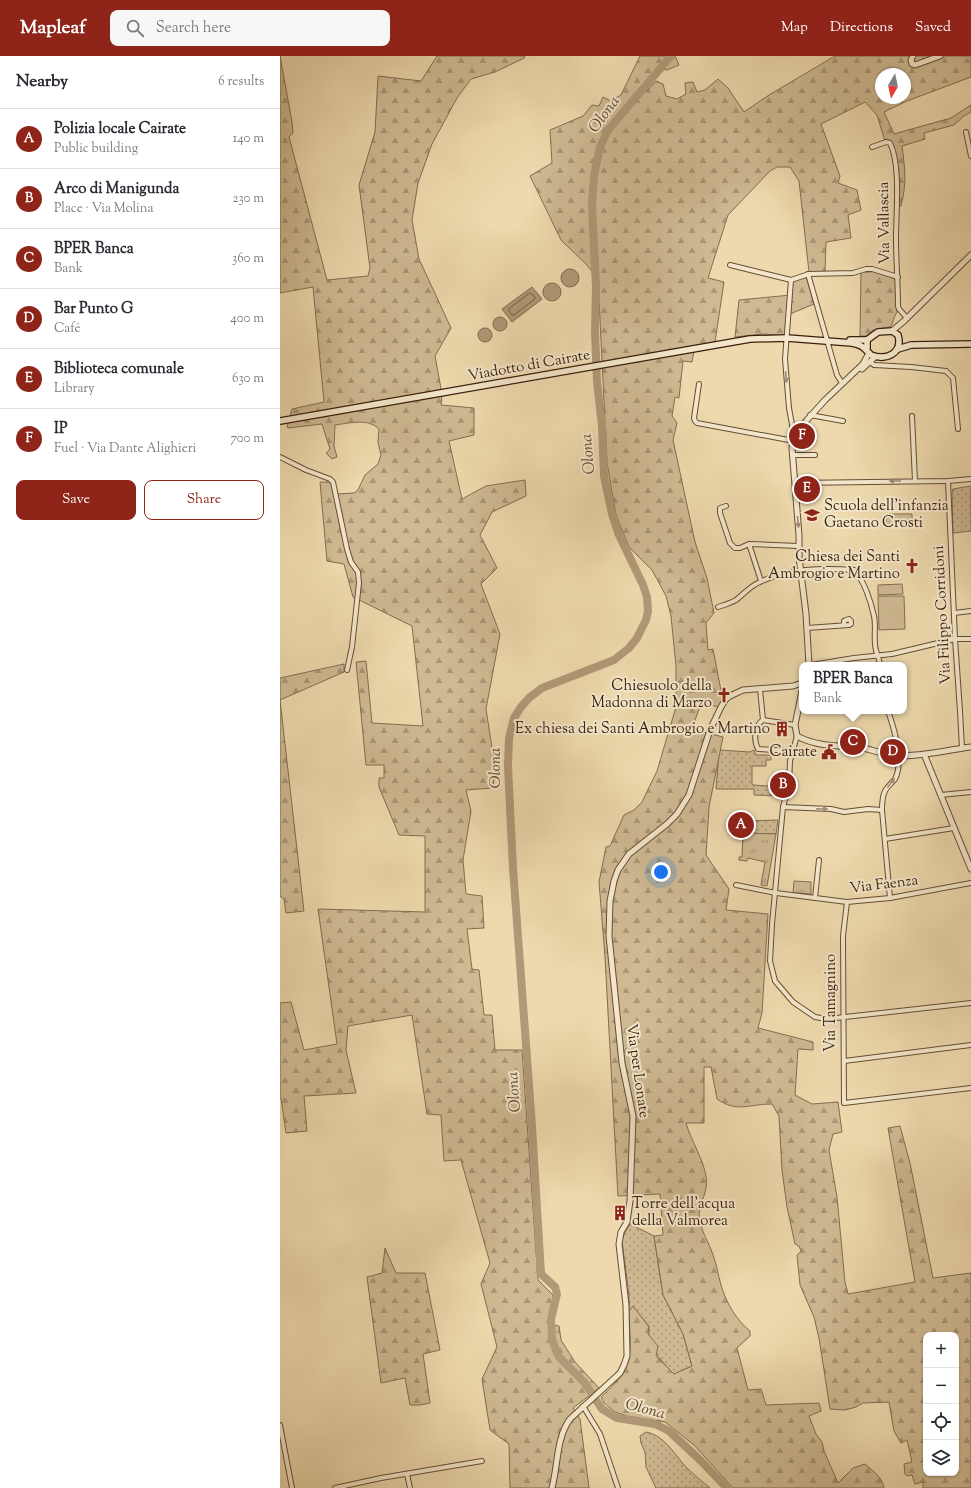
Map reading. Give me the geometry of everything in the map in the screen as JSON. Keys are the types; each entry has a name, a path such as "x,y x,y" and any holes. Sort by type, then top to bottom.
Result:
{"main road":[{"path":"829,340 867,340 878,332 892,331 898,335 900,342 898,349"},
{"name":"Viadotto di Cairate","path":"280,421 750,339 787,338 829,340"},
{"path":"829,340 859,344 875,357 886,356 898,349 911,345 971,344"},
{"path":"867,340 868,351"},
{"path":"900,342 911,345"}],"street":[{"path":"913,56 911,60 912,64 915,65 940,56"},
{"path":"966,132 971,156"},
{"name":"Via Vallascia","path":"872,147 886,142 890,143 893,150 896,178 898,309 906,320"},
{"path":"892,331 906,320 971,255"},
{"path":"730,265 790,280 808,274 852,273 872,269 898,277"},
{"path":"808,274 829,340 837,375 842,383"},
{"path":"790,280 785,359 789,408 793,430 796,434"},
{"path":"898,335 900,328 906,320"},
{"path":"810,662 798,546 799,535 792,455 794,442 796,434 810,415 863,364 868,351"},
{"path":"853,372 861,369 875,357"},
{"path":"870,362 874,365 946,371 953,378 958,429"},
{"path":"699,384 694,418 697,423 794,442"},
{"path":"810,415 843,421"},
{"path":"912,416 915,481"},
{"path":"792,455 816,455"},
{"path":"280,457 325,476 334,482 347,549 351,562 358,572 359,583 352,647 347,670"},
{"path":"795,483 971,480"},
{"name":"Via Filippo Corridoni","path":"948,481 955,639 962,748"},
{"path":"726,506 720,508 720,513 730,543 735,548 740,548 749,544 798,546"},
{"path":"749,544 761,581"},
{"path":"718,607 735,601 748,588 761,581 787,572 801,570 854,570 859,576 874,616 874,643 880,662"},
{"path":"954,613 971,611"},
{"path":"807,628 844,625"},
{"path":"829,662 892,654 955,639 971,640"},
{"path":"763,720 760,689 793,686 799,684"},
{"path":"793,686 799,690"},
{"name":"Via per Lonate","path":"552,1488 563,1431 570,1419 620,1373 627,1356 626,1305 619,1244 622,1232 627,1222 630,1201 633,1116 622,1063 609,923 610,901 614,881 625,858 667,824 689,795 710,730 726,699 743,690 760,689"},
{"path":"799,706 795,725 797,736 789,767 790,784 783,807 772,924 770,961 775,981 793,1002 815,1017 827,1019 971,1003"},
{"path":"889,714 899,755 895,778 885,791 882,801 890,898"},
{"path":"763,720 795,725"},
{"path":"763,720 757,728 756,743 758,749 793,751"},
{"path":"797,736 804,740 826,745 865,748 891,755 924,754 971,747"},
{"path":"924,754 971,869"},
{"path":"941,795 971,792"},
{"path":"783,807 831,809 844,812 868,809 882,810"},
{"path":"885,839 954,828"},
{"path":"815,898 819,860"},
{"name":"Via Faenza","path":"736,885 776,893 847,902 890,898 971,883"},
{"name":"Via Tamagnino","path":"847,902 843,936 844,1103 971,1088"},
{"path":"844,1061 971,1045"},
{"path":"585,1405 600,1434 618,1488"},
{"path":"280,1426 282,1446 292,1488"},
{"path":"335,1488 482,1461"},
{"path":"407,1474 410,1488"}],"green space":[{"path":"280,56 292,122 293,133 289,137 327,280 368,276 370,268 359,185 375,132 378,76 421,81 437,56 525,56 524,58 495,72 471,79 457,98 432,144 418,183 412,220 419,259 451,328 435,356 442,394 441,405 474,408 474,435 449,441 462,499 486,486 525,480 526,496 492,512 480,535 497,568 481,584 500,634 486,709 495,767 493,788 466,790 471,811 463,860 466,894 482,896 484,928 467,929 472,969 479,970 484,1015 492,1015 495,1050 522,1050 538,1280 553,1295 550,1324 559,1326 561,1340 575,1362 599,1388 573,1408 580,1419 589,1488 510,1488 509,1444 490,1430 482,1379 497,1347 481,1284 490,1263 461,1160 444,1161 441,1115 427,1114 412,1015 348,1026 346,1050 356,1093 304,1096 307,1131 286,1133 280,1098 280,1003 291,1002 304,1050 337,1044 318,909 425,912 425,836 399,835 379,787 379,778 384,778 384,765 366,765 356,662 366,661 372,723 423,726 412,626 353,597 344,564 327,561 320,482 331,482 336,494 354,493 358,490 365,475 378,464 381,455 378,442 379,429 370,423 364,422 335,425 334,446 337,457 332,459 326,453 330,449 322,424 287,427 292,409 324,402 313,287 280,293"},
{"path":"640,56 675,56 679,65 667,70 658,68 648,78 647,91 656,81 663,84 666,96 677,99 686,94 685,83 693,82 697,92 705,90 718,79 728,88 744,112 769,95 835,56 971,56 971,77 911,100 911,68 875,68 875,104 901,104 884,112 894,134 951,118 971,105 971,112 954,125 924,133 925,139 902,146 905,176 901,206 897,205 894,149 885,141 877,115 865,102 821,124 840,176 838,183 857,190 861,210 848,215 851,238 826,242 825,273 809,272 799,181 790,167 777,167 770,171 728,215 708,278 724,282 715,342 695,346 692,362 683,361 679,398 675,397 672,416 677,423 673,440 695,542 707,578 714,613 706,623 708,650 713,649 723,701 719,707 701,703 692,729 723,737 709,807 706,855 729,889 726,910 768,914 762,1013 758,1028 813,1042 813,1050 798,1049 795,1095 812,1104 838,1102 842,1132 833,1134 829,1150 837,1197 845,1282 848,1294 915,1282 888,1128 900,1126 910,1163 933,1278 971,1273 971,1488 923,1488 923,1482 915,1484 912,1475 907,1476 905,1474 904,1464 912,1462 907,1440 901,1443 894,1431 889,1402 863,1403 845,1410 830,1409 819,1338 814,1317 800,1285 797,1255 801,1251 799,1246 795,1244 787,1207 782,1170 779,1116 772,1104 737,1107 731,1106 717,1099 711,1067 704,1067 704,1123 686,1123 703,1164 707,1182 699,1210 701,1226 711,1250 726,1298 740,1322 750,1331 750,1336 737,1348 748,1390 761,1389 766,1405 819,1403 821,1411 809,1416 816,1434 822,1442 824,1451 838,1483 853,1468 865,1464 879,1477 884,1488 733,1488 694,1445 665,1422 627,1416 615,1412 604,1403 601,1397 613,1386 626,1367 630,1349 629,1311 633,1306 649,1327 648,1334 658,1346 656,1356 674,1374 692,1366 683,1334 663,1295 654,1236 663,1235 660,1194 618,1196 605,957 599,882 606,847 610,846 624,815 634,810 642,802 657,771 676,707 676,666 671,616 666,596 652,570 629,547 616,515 607,463 598,279 587,265 561,240 530,176 552,163 550,130 583,116 592,105 599,106 603,97 611,101 621,95"},
{"path":"871,271 896,280 897,312 890,327 873,330 866,336 860,336 861,272"},
{"path":"806,276 814,304 790,314 789,336 763,334 735,337 739,300 791,295 792,281"},
{"path":"971,486 971,531 953,533 953,489"},
{"path":"886,514 912,514 912,525 886,526"},
{"path":"902,584 903,594 878,595 878,585"},
{"path":"878,596 904,596 905,629 879,630"},
{"path":"344,664 344,672 280,700 280,678"},
{"path":"280,700 304,911 286,913 284,899 280,896"},
{"path":"719,750 750,752 754,750 756,755 771,755 771,760 766,760 766,766 752,766 752,784 780,787 780,796 754,795 754,789 716,789"},
{"path":"778,820 776,834 743,833 743,830 746,829 747,821"},
{"path":"743,833 776,834 767,886 761,885 765,862 748,858 747,861 739,860 739,857 742,857"},
{"path":"794,881 811,882 811,894 793,893"},
{"path":"630,1224 654,1236 663,1295 683,1334 692,1366 674,1374 656,1353 650,1341 649,1326 633,1307 629,1311 629,1295 622,1241"},
{"path":"385,1248 396,1273 425,1273 440,1350 423,1354 430,1403 410,1405 405,1378 381,1383 367,1277 382,1273"},
{"path":"646,1432 653,1434 665,1442 688,1469 710,1488 656,1488 646,1467 645,1452 641,1443 640,1436"}],"water":[{"path":"566,269 574,269 579,274 577,285 574,287 566,287 561,282 561,274"},
{"path":"548,283 556,283 561,288 559,299 556,301 548,301 543,296 543,288"},
{"path":"532,287 542,299 512,322 502,309"},
{"path":"497,317 503,317 507,321 507,327 503,331 497,331 493,327 493,321"},
{"path":"482,328 488,328 492,332 492,338 488,342 482,342 478,338 478,332"}],"waterway":[{"name":"Olona","path":"671,56 608,130 600,147 594,176 592,204 596,287 595,332 597,382 602,426 604,476 612,514 619,535 643,585 647,597 648,611 646,620 637,638 629,648 614,660 542,688 529,698 514,718 509,738 508,766 513,868 532,1126 541,1274 555,1287 557,1294 551,1319 552,1339 559,1357 584,1382 602,1409 617,1418 655,1424 669,1431 727,1488"}],"place":[{"name":"IP","path":"802,436"},
{"name":"Biblioteca comunale","path":"807,489"},
{"name":"Scuola dell'infanzia Gaetano Crosti","path":"812,515"},
{"name":"Chiesa dei Santi Ambrogio e Martino","path":"912,566"},
{"name":"Chiesuolo della Madonna di Marzo","path":"724,695"},
{"name":"Ex chiesa dei Santi Ambrogio e Martino","path":"782,729"},
{"name":"BPER Banca","path":"853,742"},
{"name":"Cairate","path":"829,752"},
{"name":"Bar Punto G","path":"893,752"},
{"name":"Arco di Manigunda","path":"783,785"},
{"name":"Polizia locale Cairate","path":"741,825"},
{"name":"Torre dell'acqua della Valmorea","path":"620,1213"}]}
